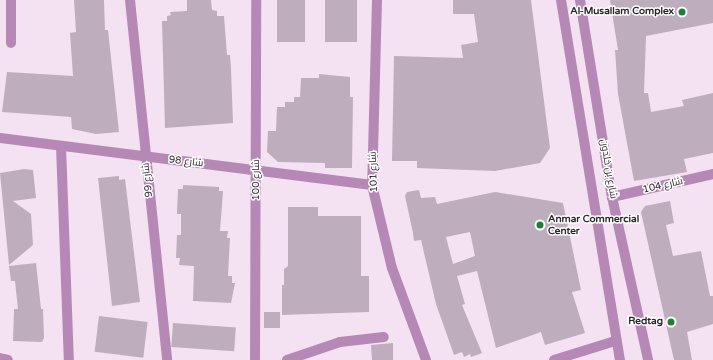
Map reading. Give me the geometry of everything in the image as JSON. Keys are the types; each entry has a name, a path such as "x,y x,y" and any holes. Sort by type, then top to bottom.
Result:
{"street":[{"path":"11,0 11,43"},
{"name":"شارع 99","path":"130,0 167,360"},
{"name":"شارع 100","path":"255,360 257,170 256,0"},
{"name":"شارع 101","path":"377,0 372,185 392,268 426,360"},
{"name":"شارع بن خلدون","path":"561,0 620,360"},
{"name":"شارع بن خلدون","path":"580,0 612,197 648,360"},
{"name":"شارع 98","path":"0,138 372,185"},
{"path":"61,146 69,360"},
{"name":"شارع 104","path":"612,197 713,174"},
{"path":"287,360 340,342 384,337"},
{"path":"554,360 616,341"},
{"path":"0,358 8,360"}],"building":[{"path":"74,0 104,0 105,30 108,30 119,132 96,134 72,129 71,117 2,112 7,72 73,76 70,33 76,32"},
{"path":"187,0 211,0 212,10 217,11 217,16 224,16 227,55 230,55 233,123 165,128 162,21 167,21 167,16 171,15 170,12 187,11"},
{"path":"277,0 305,0 305,42 277,42"},
{"path":"325,0 357,0 357,42 325,42"},
{"path":"453,0 531,0 550,148 540,163 495,171 417,168 417,161 392,161 394,56 463,58 461,45 478,42 474,14 453,14"},
{"path":"610,0 713,0 713,23 646,36 644,93 648,93 651,112 684,106 682,100 713,93 713,153 684,159 687,172 634,181 618,94 615,50 618,50"},
{"path":"319,74 350,77 350,97 353,97 352,168 325,168 325,163 278,162 267,152 268,131 276,131 277,107 285,107 285,102 294,102 294,97 300,97 301,78 319,78"},
{"path":"24,169 33,170 36,198 13,201 31,214 33,245 9,265 0,173"},
{"path":"119,176 119,180 125,179 140,302 112,306 98,178"},
{"path":"183,185 219,187 219,191 223,191 220,231 228,231 227,238 230,238 228,276 232,276 232,283 235,283 231,303 193,301 194,266 179,265 180,258 176,258 177,235 181,235 181,214 177,214 178,189 183,189"},
{"path":"419,190 421,198 435,197 437,204 495,192 563,203 581,290 572,292 585,333 545,345 541,332 496,348 477,271 457,276 465,304 462,305 482,353 471,357 470,354 464,357 462,352 454,355 436,304 421,240 414,241 405,196 407,192","holes":["470,232 475,256 453,264 446,237"]},
{"path":"670,201 674,223 666,225 673,256 701,251 710,296 713,296 713,324 687,332 692,360 674,360 641,212 645,206"},
{"path":"288,207 318,207 318,216 361,216 361,276 369,276 369,312 282,315 282,285 284,285 284,269 288,266"},
{"path":"36,263 41,309 43,309 44,338 42,342 13,341 14,309 18,309 15,281 11,281 9,266"},
{"path":"264,312 280,312 280,328 264,328"},
{"path":"99,316 148,322 143,358 95,352"},
{"path":"173,323 236,327 234,351 171,347"},
{"path":"393,343 393,360 372,360 371,345"}],"place":[{"name":"Al-Musallam Complex","path":"682,12"},
{"name":"Anmar Commercial Center","path":"540,225"},
{"name":"Redtag","path":"671,322"}]}
